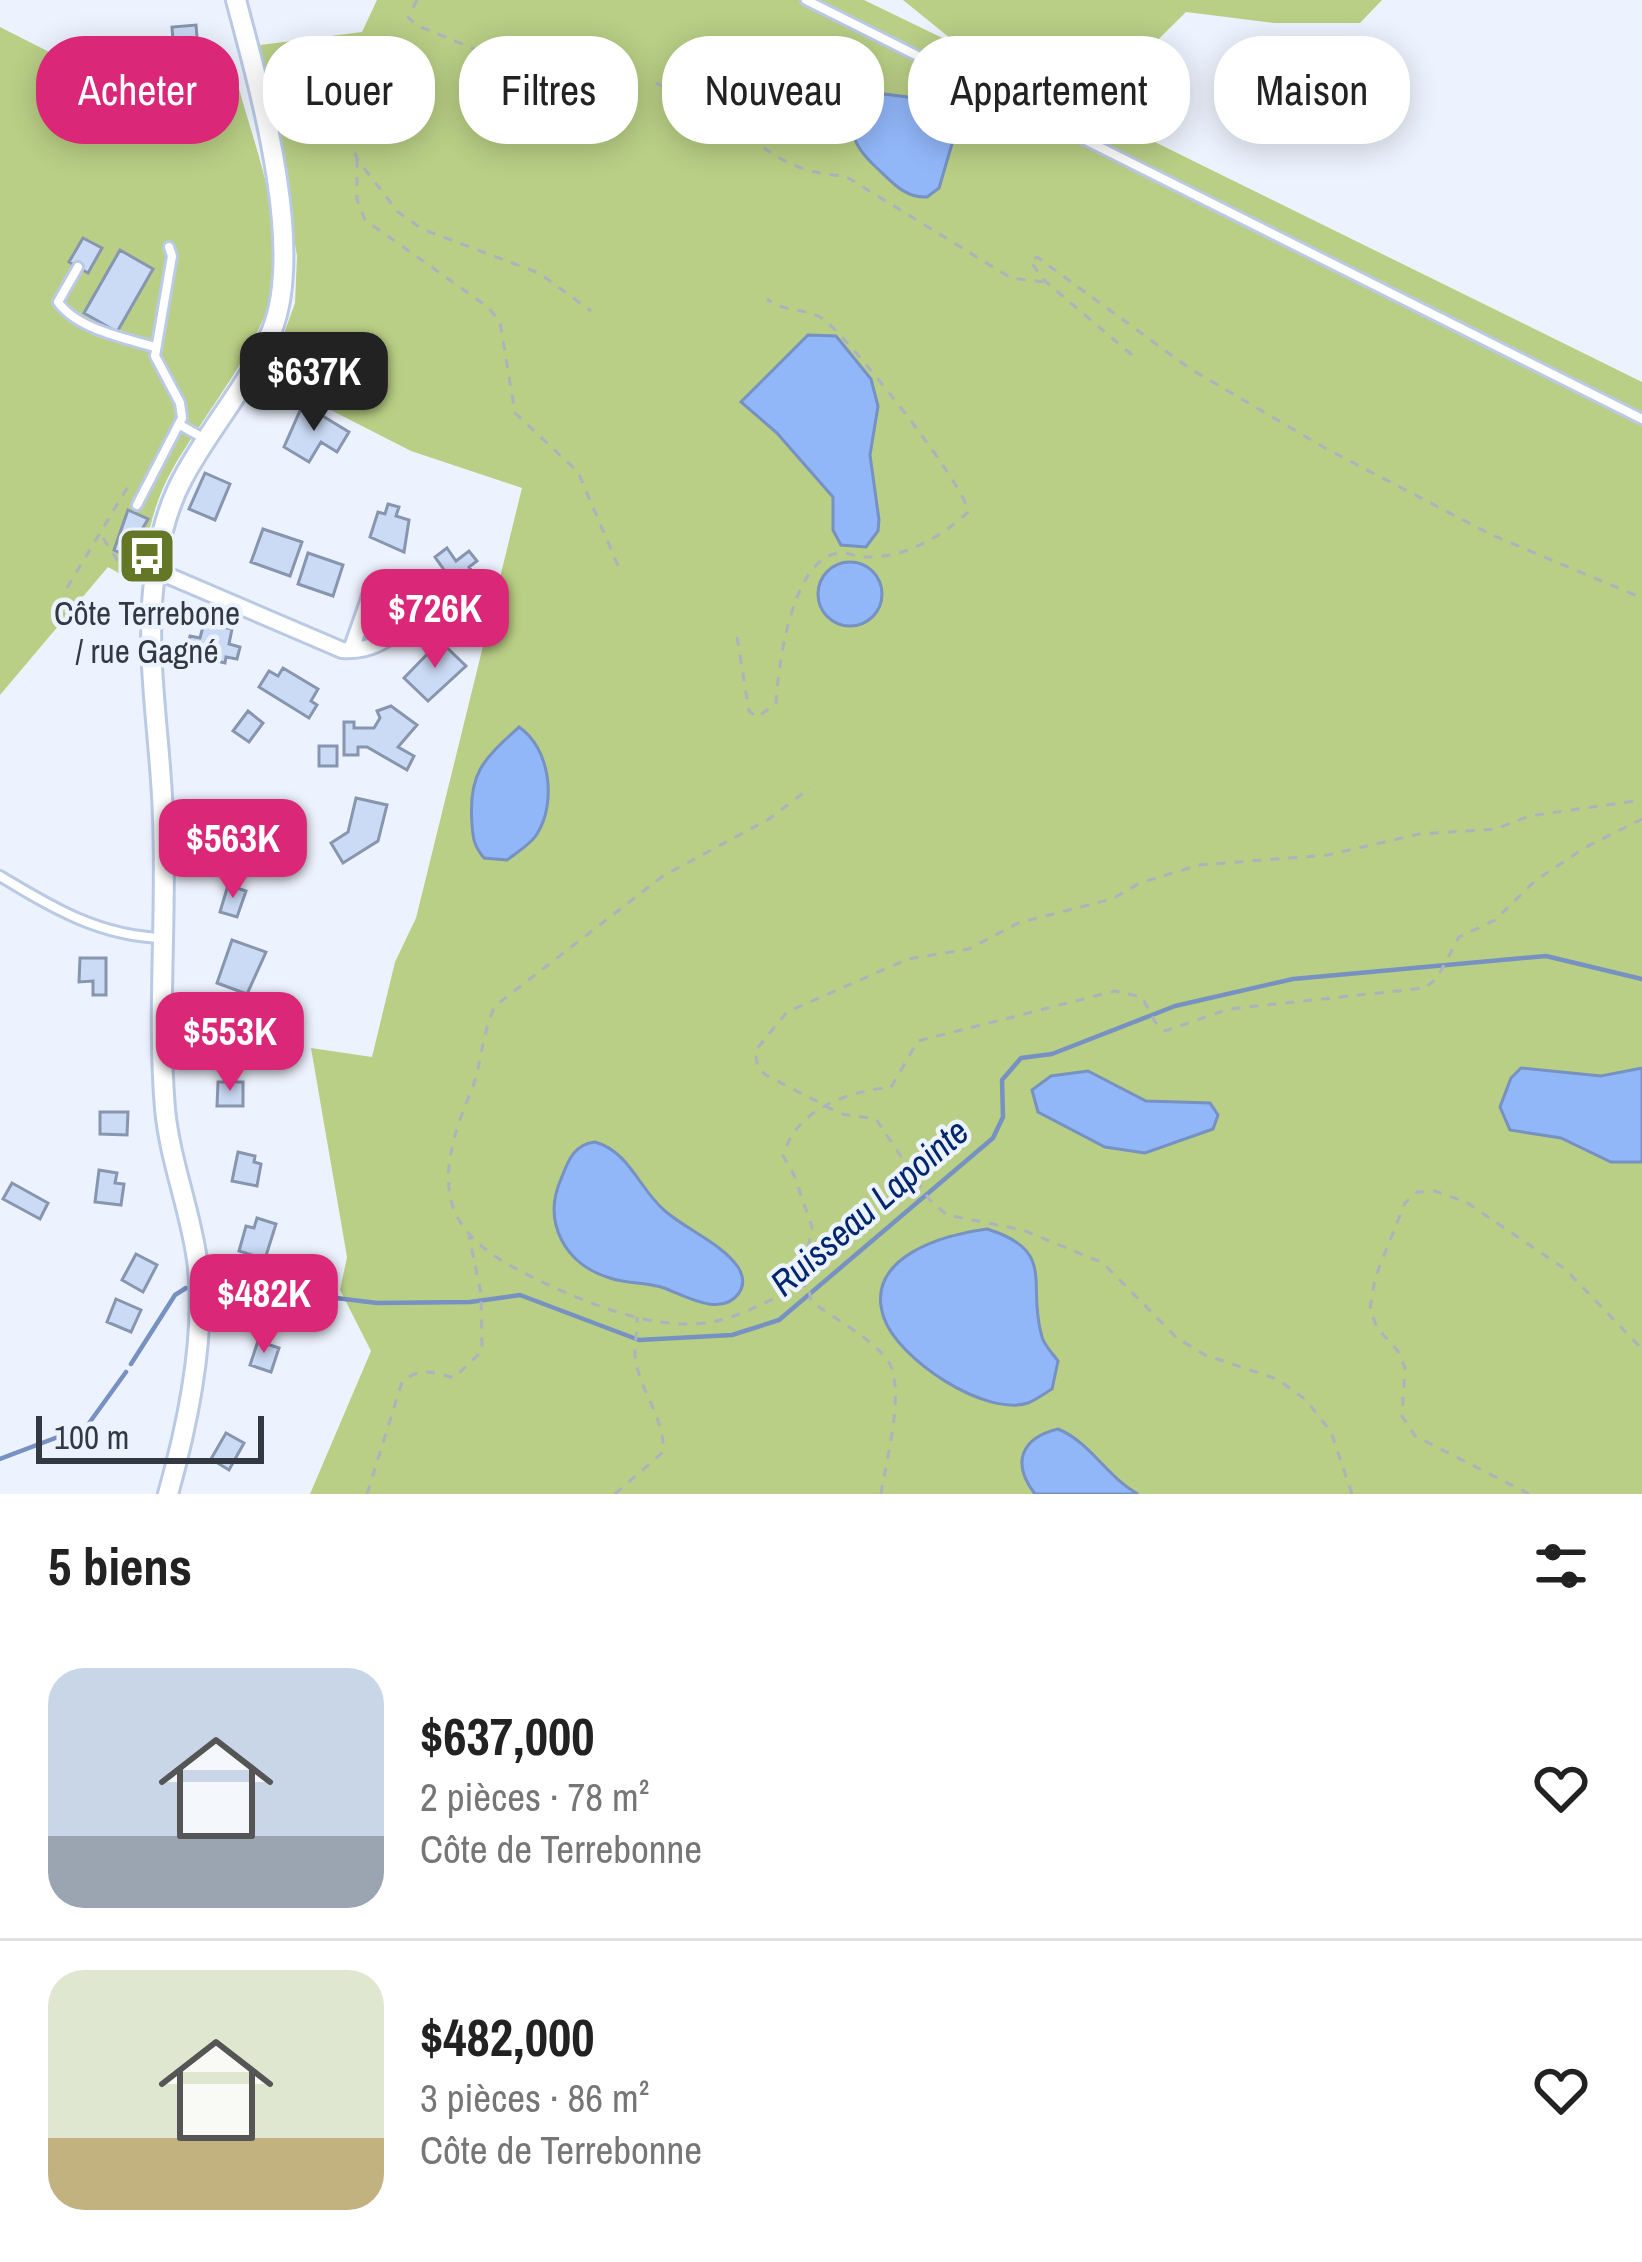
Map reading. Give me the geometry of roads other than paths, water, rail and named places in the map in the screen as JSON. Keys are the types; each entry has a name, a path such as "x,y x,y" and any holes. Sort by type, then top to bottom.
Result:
{"main road":[{"path":"168,1494 194,1361 199,1291 165,1109 164,818 152,632 155,570 174,496 268,337 285,268 279,206 236,0"}],"street":[{"path":"155,570 325,646 351,650 371,648 399,627 407,612 400,597 385,590 368,599 351,650"}],"lane":[{"path":"806,0 1642,419"},
{"path":"137,505 180,425 181,407 158,365 155,347 170,248"},
{"path":"78,267 58,302 63,310 155,347"},
{"path":"180,425 206,440"},
{"path":"0,876 94,927 126,937 164,938"}],"water":[{"path":"884,94 908,97 908,144 952,144 939,188 927,197 912,195 894,184 857,144 884,144"},
{"path":"808,335 836,336 871,379 878,406 870,455 879,520 878,531 866,547 841,545 833,530 833,497 777,433 741,402"},
{"path":"850,562 873,571 882,594 873,617 850,626 827,617 818,594 827,571"},
{"path":"519,727 544,762 547,807 531,841 507,860 484,858 473,834 476,780 487,759"},
{"path":"1521,1068 1601,1076 1642,1068 1642,1162 1611,1162 1561,1138 1510,1130 1500,1107 1511,1078"},
{"path":"1088,1071 1146,1101 1210,1103 1218,1115 1213,1129 1145,1153 1105,1147 1038,1112 1032,1090 1051,1076"},
{"path":"595,1142 626,1162 665,1211 731,1258 743,1280 732,1300 713,1305 657,1286 610,1278 594,1272 570,1252 556,1226 556,1195 573,1154"},
{"path":"987,1229 1009,1238 1031,1259 1042,1337 1058,1361 1052,1389 1028,1403 989,1401 945,1381 906,1351 884,1318 885,1279 896,1265 930,1244"},
{"path":"1058,1429 1080,1442 1138,1494 1035,1494 1023,1472 1024,1453 1035,1439"}],"waterway":[{"name":"Ruisseau Lapointe","path":"214,1283 377,1303 470,1302 520,1295 639,1340 732,1335 779,1320 993,1138 1003,1117 1002,1080 1021,1058 1052,1054 1175,1006 1293,979 1546,956 1642,979"},
{"name":"Ruisseau Lapointe","path":"131,1364 175,1295 186,1288"},
{"name":"Ruisseau Lapointe","path":"0,1459 87,1426 126,1372"}],"place":[{"name":"Côte Terrebone / rue Gagné","path":"147,556"}]}
